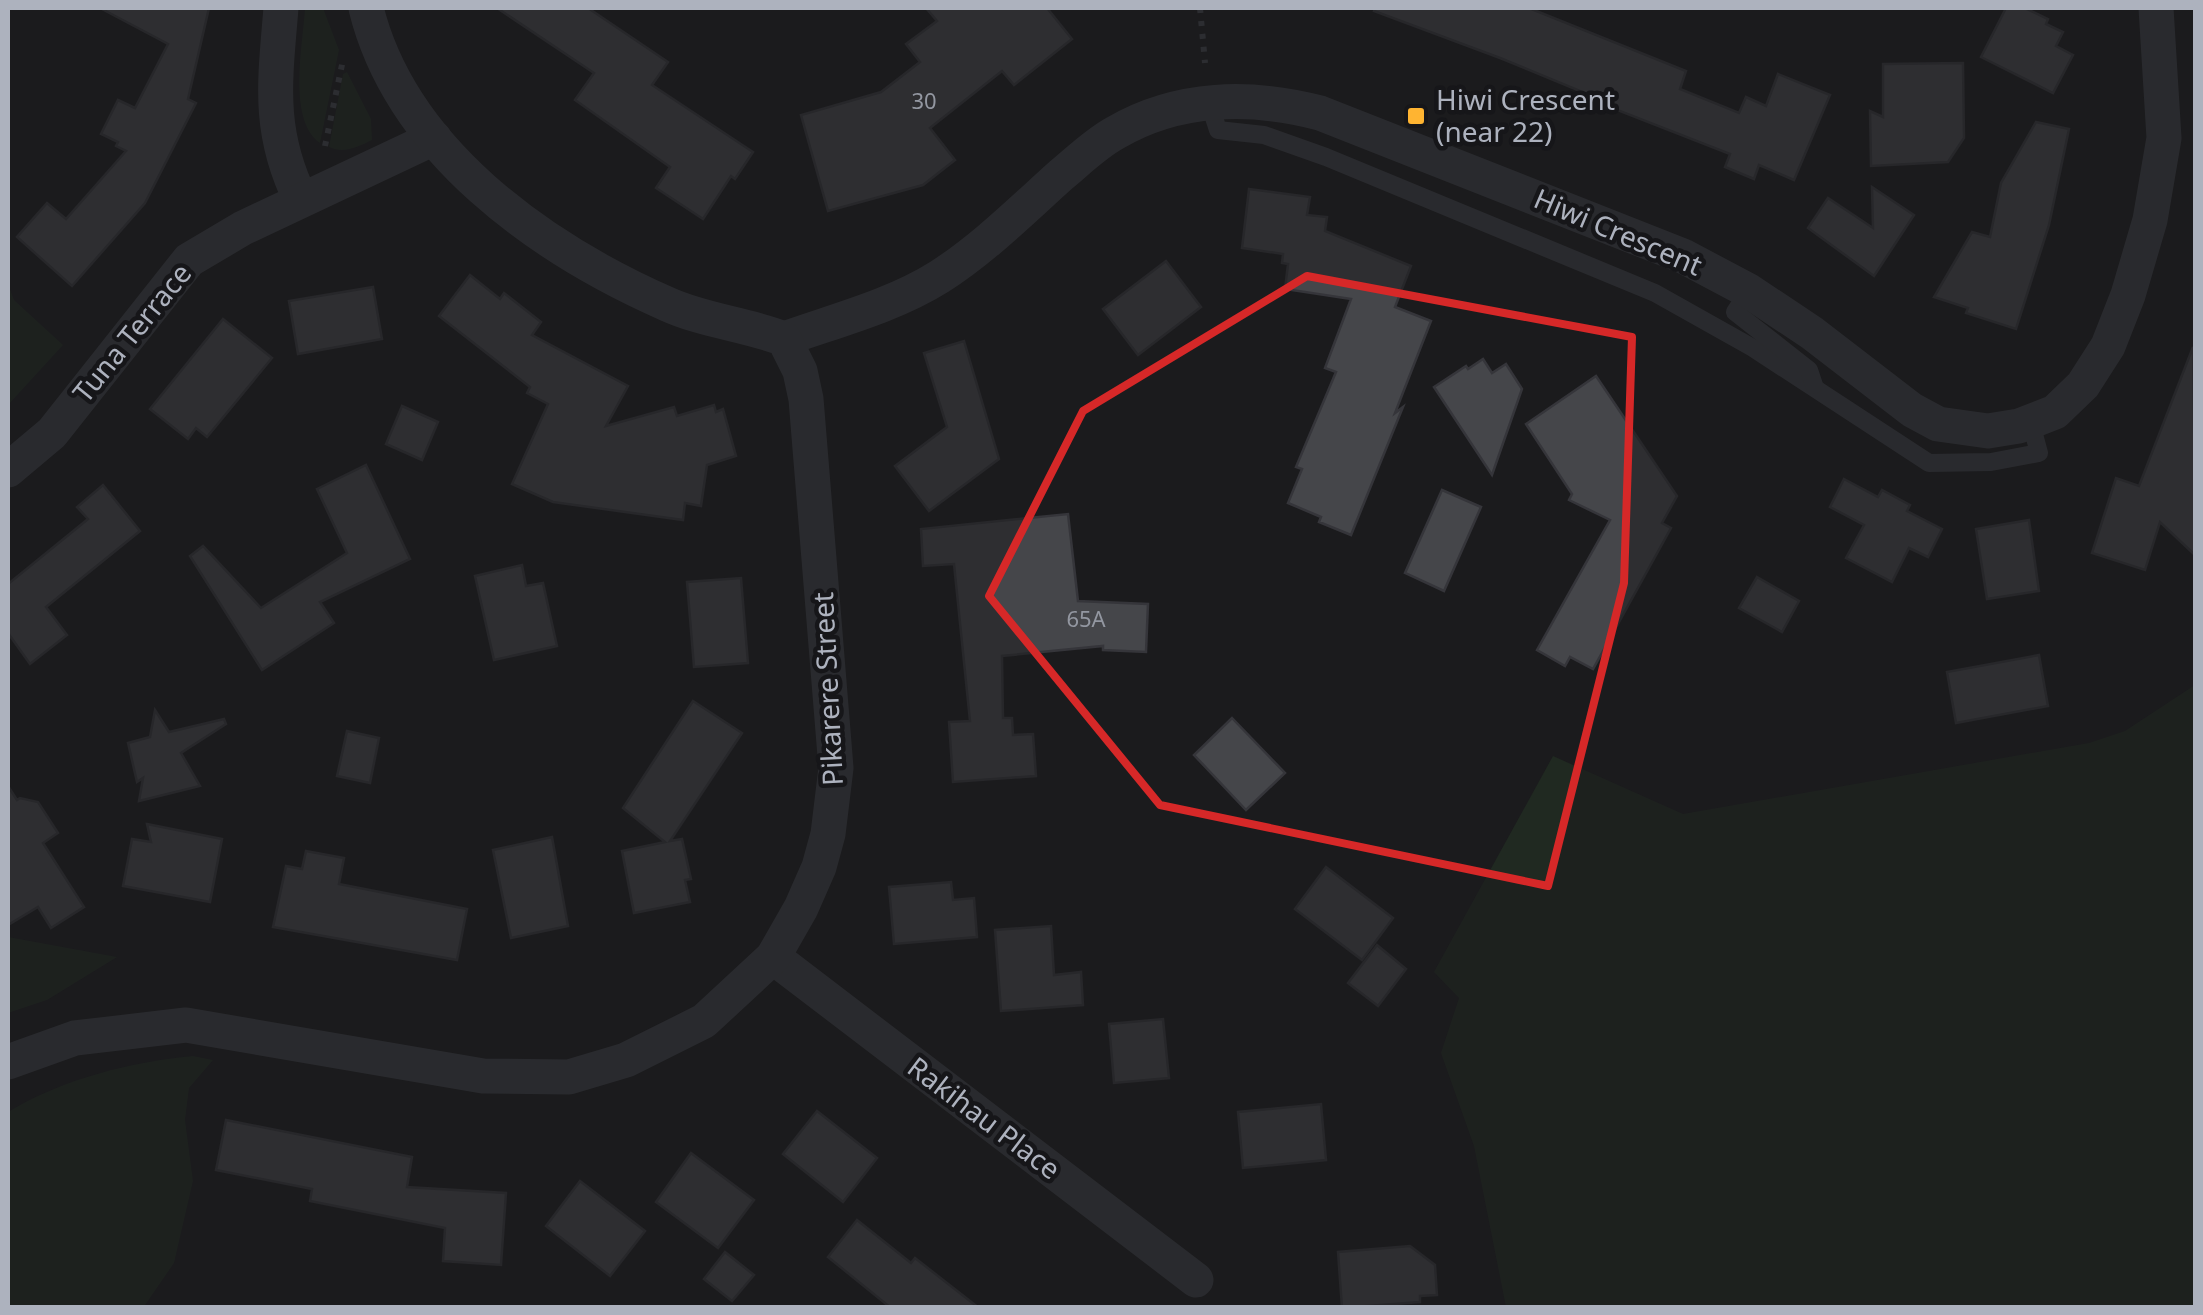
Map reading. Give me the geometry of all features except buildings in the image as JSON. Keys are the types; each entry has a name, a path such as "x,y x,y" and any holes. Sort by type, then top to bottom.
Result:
{"street":[{"path":"281,8 276,134 301,200"},
{"path":"366,8 390,70 434,138 482,189 576,256 669,305 784,339"},
{"name":"Hiwi Crescent","path":"784,339 937,278 970,255 1115,132 1166,110 1210,102 1287,104 1320,112 1684,256 1812,333 1912,410 1938,424 1988,431 2030,423 2055,412 2083,385 2108,346 2128,296 2150,220 2164,138 2156,8"},
{"name":"Tuna Terrace","path":"8,470 52,433 188,260 216,242 434,138"},
{"name":"Pikarere Street","path":"8,1062 75,1038 186,1024 484,1076 569,1077 626,1060 704,1021 772,957 802,908 828,834 836,768 806,399 800,371 784,339"},
{"name":"Rakihau Place","path":"772,957 1196,1280"}],"lane":[{"path":"1210,102 1218,130 1264,136 1326,157 1655,293 1814,386 1929,462 1992,462 2040,454 2030,423"},
{"path":"1749,292 1736,312 1810,370 1814,386"}],"path":[{"path":"1200,8 1205,63"},
{"path":"324,147 344,54"}],"highlighted area":[{"path":"1307,276 1632,337 1624,583 1548,886 1160,805 989,596 1083,411"}],"shaded area":[{"path":"305,8 323,8 339,50 320,143 303,117 300,100"},
{"path":"347,72 371,119 372,140 340,150 329,147 343,74"},
{"path":"8,284 14,300 63,345 8,405"},
{"path":"2195,685 2195,1307 1506,1307 1474,1146 1441,1053 1459,998 1434,972 1553,756 1683,814 2089,743 2125,731"},
{"path":"8,937 117,957 47,1000 8,1013"},
{"path":"193,1056 213,1060 189,1088 185,1120 193,1181 174,1263 143,1308 8,1307 8,1112 51,1090 98,1074"}],"place":[{"name":"Hiwi Crescent (near 22)","path":"1416,116"}]}
